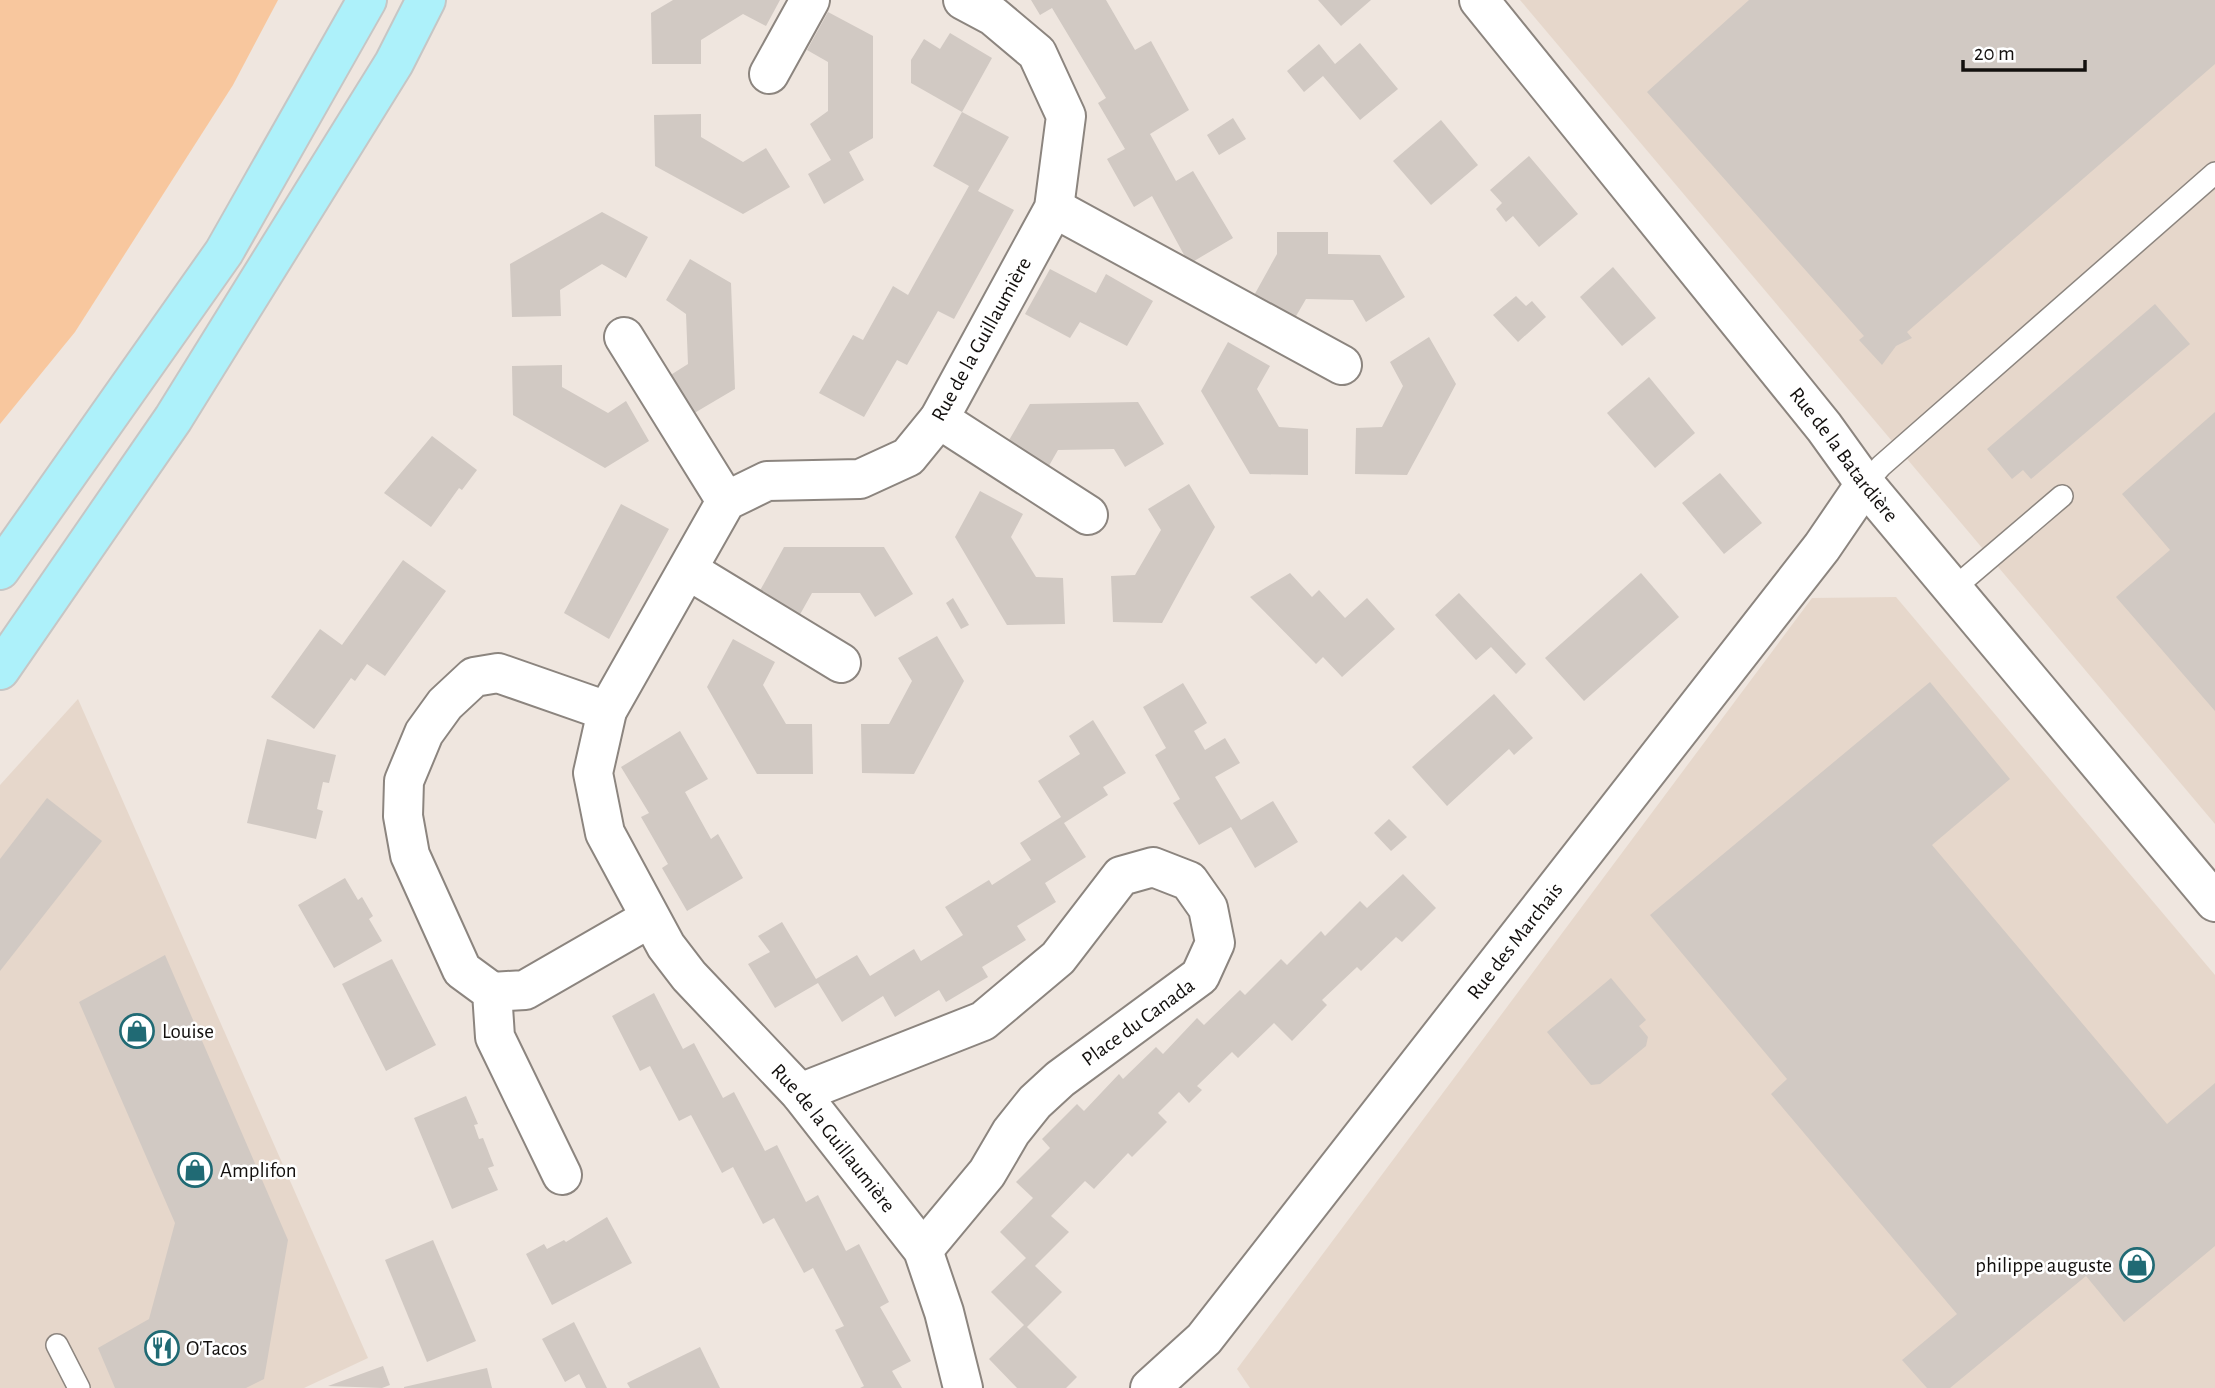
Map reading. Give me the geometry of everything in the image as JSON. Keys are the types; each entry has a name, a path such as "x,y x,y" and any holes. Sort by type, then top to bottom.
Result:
{"main road":[{"path":"0,570 224,252 368,0"},
{"path":"0,670 173,419 394,63 426,0"}],"street":[{"path":"769,74 810,0"},
{"name":"Rue de la Guillaumière","path":"963,0 993,16 1037,53 1066,116 1054,208 939,419 908,457 860,479 767,481 726,500 607,711 593,774 606,833 666,946 689,976 800,1093 923,1250 944,1312 963,1388"},
{"name":"Rue de la Batardière","path":"1479,0 1824,427 1865,484 2215,902"},
{"path":"1054,208 1342,365"},
{"path":"624,337 726,500"},
{"path":"939,419 1088,515"},
{"name":"Rue des Marchais","path":"1150,1388 1204,1339 1822,547 1865,484"},
{"path":"688,570 842,663"},
{"path":"607,711 498,673 474,677 445,705 424,733 404,781 403,804 410,855 463,970 492,992 525,990 650,918"},
{"name":"Place du Canada","path":"800,1093 983,1021 1058,958 1121,876 1153,867 1189,881 1208,908 1215,943 1200,976 1060,1079 1035,1102 1011,1132 987,1172 923,1250"},
{"path":"492,992 495,1037 562,1175"}],"lane":[{"path":"1865,484 1881,466 2215,173"},
{"path":"1952,589 2062,496"},
{"path":"57,1345 79,1388"}],"shaded area":[{"path":"0,0 278,0 233,85 75,332 0,424"},
{"path":"1520,0 2215,0 2215,824"},
{"path":"1896,597 2215,975 2215,1388 1250,1388 1237,1369 1812,598"},
{"path":"78,699 368,1358 304,1388 0,1388 0,785"}],"building":[{"path":"673,0 780,0 766,26 743,14 701,40 701,64 652,64 651,13"},
{"path":"1031,0 1106,0 1135,50 1151,41 1189,110 1150,134 1176,181 1193,171 1233,238 1189,264 1152,196 1134,207 1107,159 1125,149 1098,103 1106,98 1052,8 1040,15"},
{"path":"1318,0 1371,0 1341,26"},
{"path":"1749,0 2215,0 2215,64 1907,332 1912,338 1896,346 1882,365 1859,340 1864,336 1647,92"},
{"path":"828,12 873,36 873,138 849,152 864,180 824,204 808,174 831,160 810,124 828,111 828,62 807,50"},
{"path":"950,33 992,58 962,112 911,83 911,60 924,39 940,49"},
{"path":"1360,43 1398,89 1360,120 1323,76 1304,92 1287,71 1319,44 1335,64"},
{"path":"962,112 1009,137 978,191 1014,210 954,319 938,311 907,365 897,360 864,417 819,393 853,335 863,340 893,286 908,295 969,186 933,166"},
{"path":"701,114 701,137 743,162 766,148 790,187 743,214 655,166 654,115"},
{"path":"1233,118 1246,139 1219,155 1207,135"},
{"path":"1441,120 1478,165 1431,205 1393,161"},
{"path":"1529,156 1578,214 1539,247 1513,216 1506,222 1496,209 1502,203 1490,190"},
{"path":"602,212 648,237 626,278 602,264 560,290 561,316 512,317 510,264"},
{"path":"1277,232 1328,232 1328,254 1380,255 1405,297 1366,322 1353,300 1306,299 1292,323 1252,299 1277,254"},
{"path":"690,259 731,283 735,389 691,415 669,376 688,364 686,314 666,300"},
{"path":"1613,267 1656,318 1622,346 1580,297"},
{"path":"1050,269 1096,293 1106,274 1153,301 1127,346 1080,322 1070,338 1025,314"},
{"path":"1516,296 1526,306 1532,301 1546,317 1518,342 1493,315"},
{"path":"2155,304 2190,344 2031,479 2023,470 2012,479 1987,449"},
{"path":"1429,337 1456,384 1432,429 1407,475 1355,474 1356,428 1382,427 1403,386 1390,362"},
{"path":"1228,342 1270,366 1257,389 1279,427 1308,429 1308,475 1250,474 1201,391"},
{"path":"562,365 562,387 608,413 626,401 649,441 605,468 513,415 512,366"},
{"path":"1649,377 1695,433 1655,468 1607,413"},
{"path":"1138,402 1164,444 1125,467 1114,449 1058,450 1046,471 1005,447 1030,404"},
{"path":"2215,412 2215,711 2116,597 2170,550 2122,494"},
{"path":"432,436 477,470 462,490 459,488 431,527 384,493"},
{"path":"1720,473 1762,523 1724,554 1682,503"},
{"path":"1189,484 1215,527 1162,623 1113,622 1111,576 1135,575 1161,530 1148,509"},
{"path":"980,491 1023,514 1011,537 1036,577 1063,578 1065,624 1007,625 955,537"},
{"path":"621,504 669,529 609,639 564,613"},
{"path":"784,547 884,547 913,594 875,617 860,593 812,593 798,618 757,596"},
{"path":"403,560 446,591 385,676 367,664 355,681 351,678 314,729 271,697 320,629 342,645"},
{"path":"1290,573 1312,597 1319,590 1345,618 1367,598 1395,629 1342,677 1323,657 1316,664 1250,597"},
{"path":"1641,573 1679,617 1584,701 1545,658"},
{"path":"1459,593 1526,664 1516,674 1491,647 1476,660 1435,615"},
{"path":"953,598 969,625 961,629 946,603"},
{"path":"937,636 964,681 914,774 862,773 861,724 889,724 912,681 898,658"},
{"path":"733,639 775,662 763,685 786,724 812,724 813,774 757,774 707,687"},
{"path":"1930,682 2010,779 1932,845 2167,1124 2215,1083 2215,1246 2124,1322 2086,1276 1950,1388 1927,1388 1902,1360 1957,1314 1771,1094 1787,1079 1650,915"},
{"path":"1183,683 1207,723 1194,731 1205,750 1225,738 1240,763 1215,777 1241,820 1273,801 1298,842 1255,868 1231,827 1199,845 1173,803 1180,799 1155,755 1166,748 1143,707"},
{"path":"1494,694 1533,738 1514,755 1509,749 1447,806 1412,767"},
{"path":"1093,720 1126,773 1103,787 1108,795 1064,823 1086,857 1045,883 1056,902 1017,926 1026,940 982,967 988,977 946,1002 939,990 895,1017 883,996 842,1022 818,983 775,1008 748,964 770,952 758,936 782,922 816,979 857,955 870,976 914,949 921,961 963,935 945,907 989,880 992,885 1031,860 1020,843 1061,817 1038,781 1080,754 1069,736"},
{"path":"680,731 708,779 685,792 711,839 718,834 743,878 687,911 662,868 668,864 641,817 649,813 621,767"},
{"path":"267,739 336,755 329,783 323,782 317,809 323,811 316,839 247,823"},
{"path":"47,798 102,841 0,971 0,859"},
{"path":"1389,819 1407,837 1391,851 1374,833"},
{"path":"1403,874 1436,908 1402,942 1396,937 1361,971 1357,967 1322,1000 1327,1005 1292,1041 1274,1023 1238,1058 1232,1052 1197,1086 1202,1090 1189,1103 1179,1092 1158,1113 1167,1122 1132,1157 1128,1153 1094,1189 1085,1181 1051,1216 1069,1232 1035,1266 1062,1292 1027,1327 1077,1377 1066,1388 1017,1388 989,1359 1024,1325 991,1292 1026,1258 1000,1232 1033,1198 1016,1182 1050,1148 1042,1139 1077,1104 1084,1111 1119,1074 1123,1079 1156,1047 1163,1054 1197,1018 1204,1025 1240,990 1245,995 1281,959 1287,965 1321,931 1325,936 1360,901 1367,908"},
{"path":"345,878 358,900 362,897 373,916 369,919 382,941 334,968 298,905"},
{"path":"165,955 288,1240 264,1379 246,1388 115,1388 98,1348 149,1319 175,1223 79,1002"},
{"path":"392,959 436,1045 386,1071 342,984"},
{"path":"1611,978 1646,1020 1639,1026 1648,1037 1646,1046 1600,1084 1591,1085 1547,1032"},
{"path":"654,993 683,1049 694,1043 723,1098 734,1092 765,1151 777,1145 806,1202 818,1195 846,1251 859,1244 889,1302 880,1307 911,1361 892,1371 902,1388 860,1388 864,1386 835,1330 844,1326 813,1268 804,1273 774,1218 763,1224 733,1167 722,1173 691,1115 679,1121 650,1066 640,1071 612,1016"},
{"path":"466,1096 478,1124 474,1125 479,1139 483,1138 494,1166 488,1168 498,1190 452,1209 414,1118"},
{"path":"607,1217 632,1263 552,1305 526,1254 544,1244 547,1249 564,1240 566,1242"},
{"path":"433,1240 476,1341 427,1362 385,1260"},
{"path":"574,1322 607,1388 586,1388 579,1374 565,1382 542,1339"},
{"path":"700,1347 720,1388 630,1388 627,1383"},
{"path":"383,1366 390,1385 382,1388 328,1386"},
{"path":"487,1368 492,1388 404,1388 404,1387"}],"place":[{"name":"Louise","path":"137,1031"},
{"name":"Amplifon","path":"195,1170"},
{"name":"philippe auguste","path":"2137,1265"},
{"name":"O'Tacos","path":"162,1348"}]}
